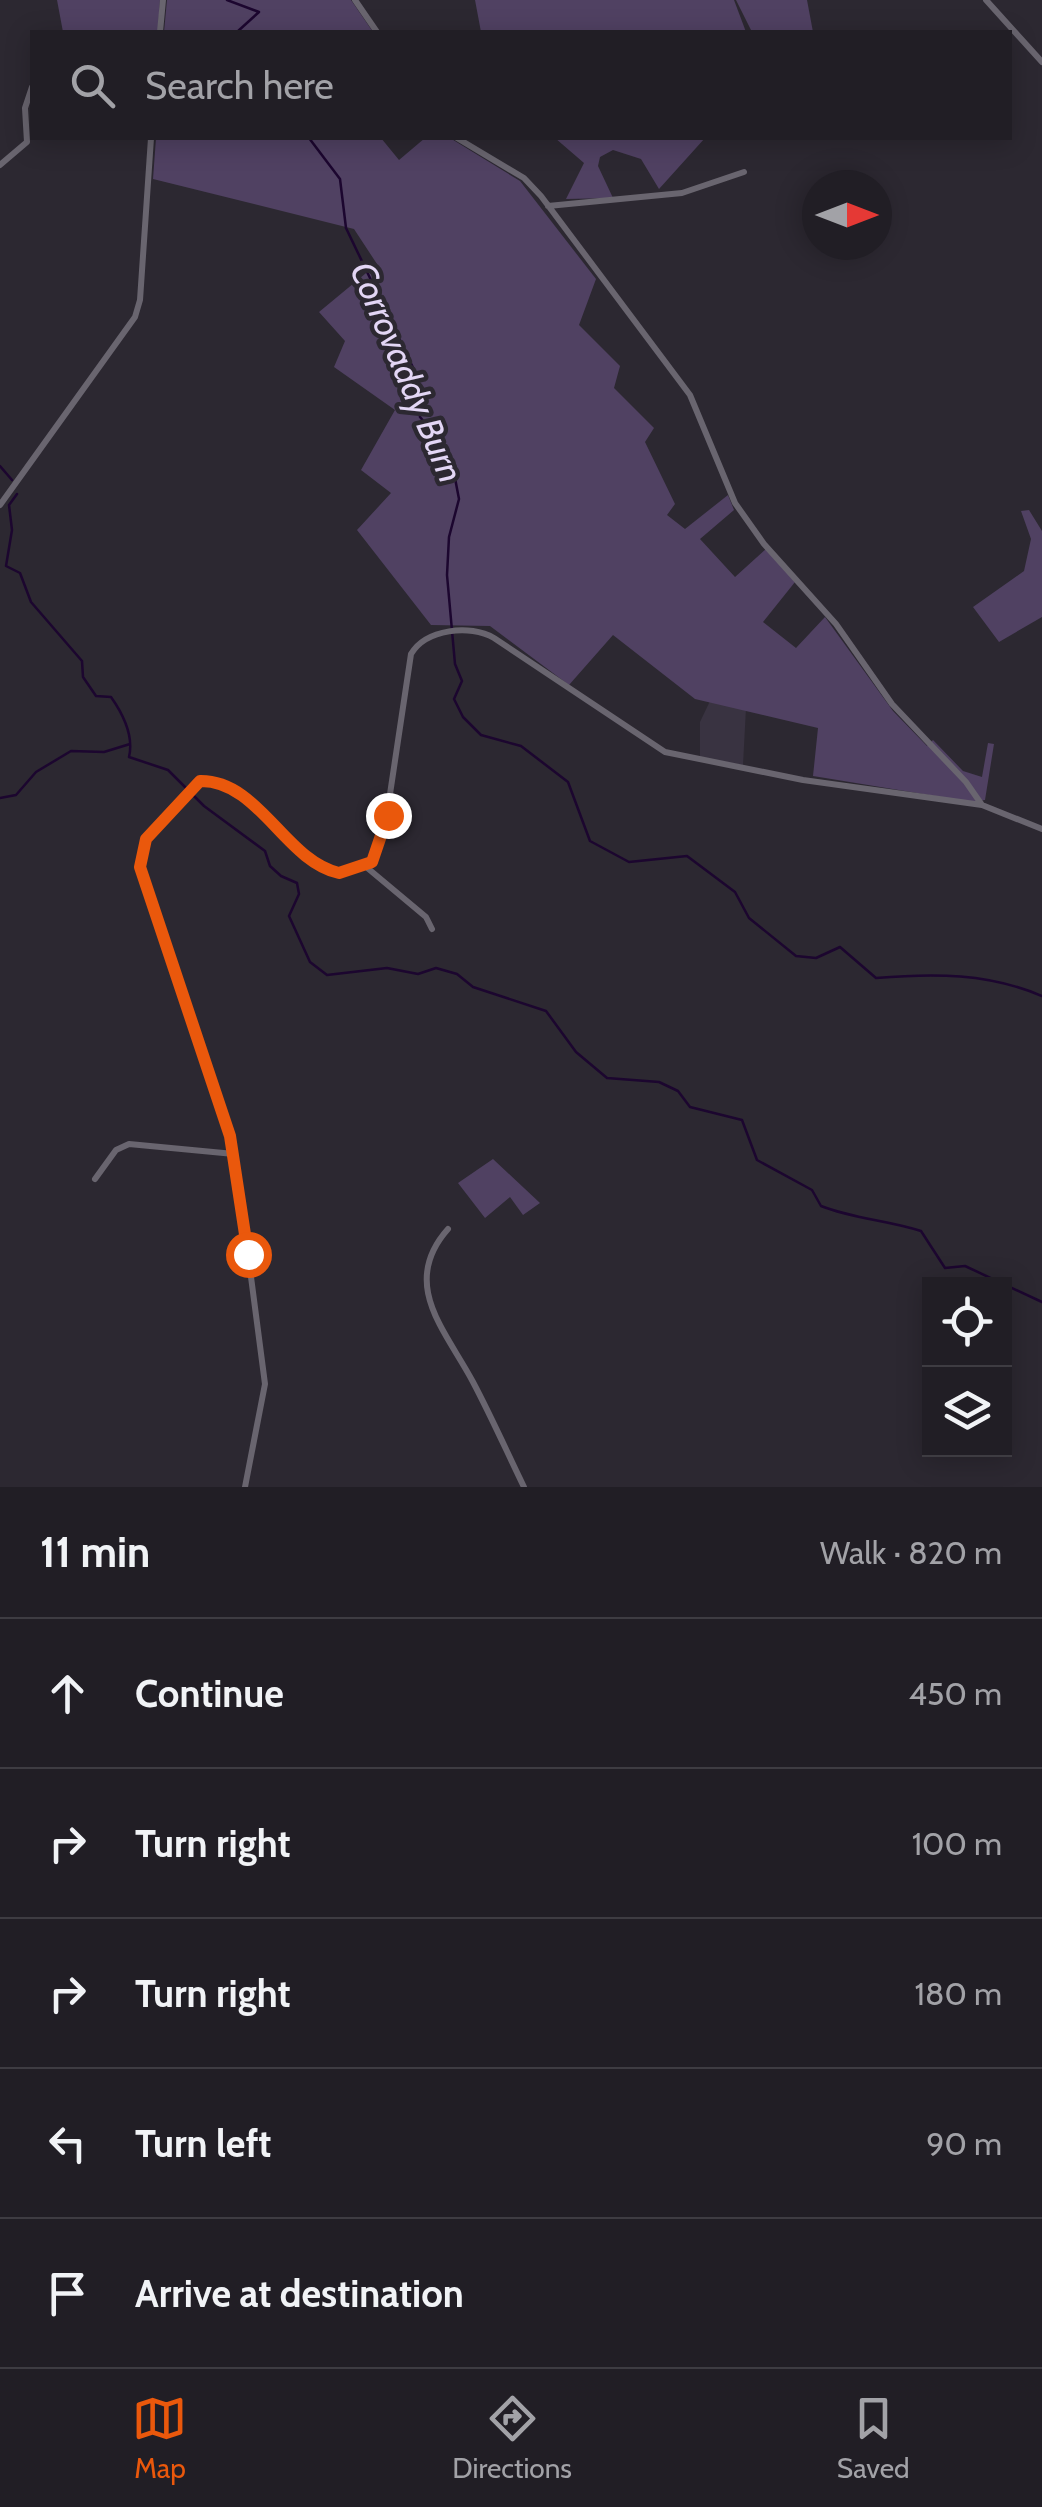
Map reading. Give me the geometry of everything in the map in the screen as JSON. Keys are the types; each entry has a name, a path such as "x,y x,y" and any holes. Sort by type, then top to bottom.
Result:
{"street":[{"path":"160,30 163,0"},
{"path":"355,0 376,30"},
{"path":"986,0 1042,62"},
{"path":"0,165 27,142 25,108 30,93"},
{"path":"0,505 135,317 140,300 152,140"},
{"path":"460,140 524,178 548,206 685,388 738,509 836,624 892,704 966,782 982,805"},
{"path":"548,206 682,194 744,172"},
{"path":"246,1487 265,1384 234,1154 140,862 146,839 193,785 206,780 232,791 323,869 339,873 365,866 376,854 384,834 411,654 424,641 458,632 487,634 664,752 803,780 982,805 1042,829"},
{"path":"365,866 426,917 432,929"},
{"path":"95,1180 116,1150 129,1144 234,1154"},
{"path":"448,1229 428,1257 431,1312 472,1381 524,1487"}],"shaded area":[{"path":"57,0 160,0 158,30 63,30"},
{"path":"167,0 351,0 372,30 164,30"},
{"path":"475,0 734,0 745,30 481,30"},
{"path":"736,0 807,0 813,30 751,30"},
{"path":"156,140 383,140 399,160 423,140 453,140 520,181 596,279 579,325 620,366 614,388 654,428 645,442 675,504 667,515 685,529 728,495 734,510 700,539 735,577 766,549 795,582 763,622 796,648 825,617 893,711 927,746 933,740 963,771 982,777 988,743 994,744 985,800 972,802 813,776 818,728 695,699 613,635 569,685 490,626 431,625 357,530 391,493 361,470 395,410 334,367 345,341 319,312 377,264 354,229 153,179"},
{"path":"557,140 703,140 659,189 641,159 613,150 600,157 598,166 613,198 566,199 584,163"},
{"path":"1029,510 1042,531 1042,617 999,642 973,607 1024,571 1031,539 1021,511"},
{"path":"710,701 746,708 743,765 700,757 700,722"},
{"path":"493,1159 540,1203 523,1215 510,1197 485,1218 458,1183"}],"waterway":[{"path":"227,0 259,12 239,30"},
{"name":"Corrovaddy Burn","path":"311,140 340,179 346,228 417,376 420,417 445,447 454,473 459,499 449,537 447,575 455,664 462,681 454,699 463,717 481,735 521,746 568,782 590,841 629,862 687,856 735,892 749,918 796,956 816,958 840,947 876,978 961,976 1042,996"},
{"path":"0,466 12,480"},
{"path":"17,494 9,505 12,530 6,566 20,573 31,602 82,661 83,677 96,696 111,697 129,733 129,757 168,770 204,806 265,851 270,866 281,876 297,883 299,894 289,916 310,962 327,975 387,968 418,974 436,968 457,974 473,987 546,1011 576,1052 607,1078 659,1082 678,1091 690,1107 742,1120 757,1160 812,1190 821,1206 921,1231 945,1268 965,1266 1042,1302"},
{"path":"0,798 16,795 36,772 71,751 104,752 130,744"}],"route":[{"path":"248,1254 230,1136 140,867 141,850 146,839 195,783 206,780 232,791 312,862 339,873 372,862 388,815"}]}
